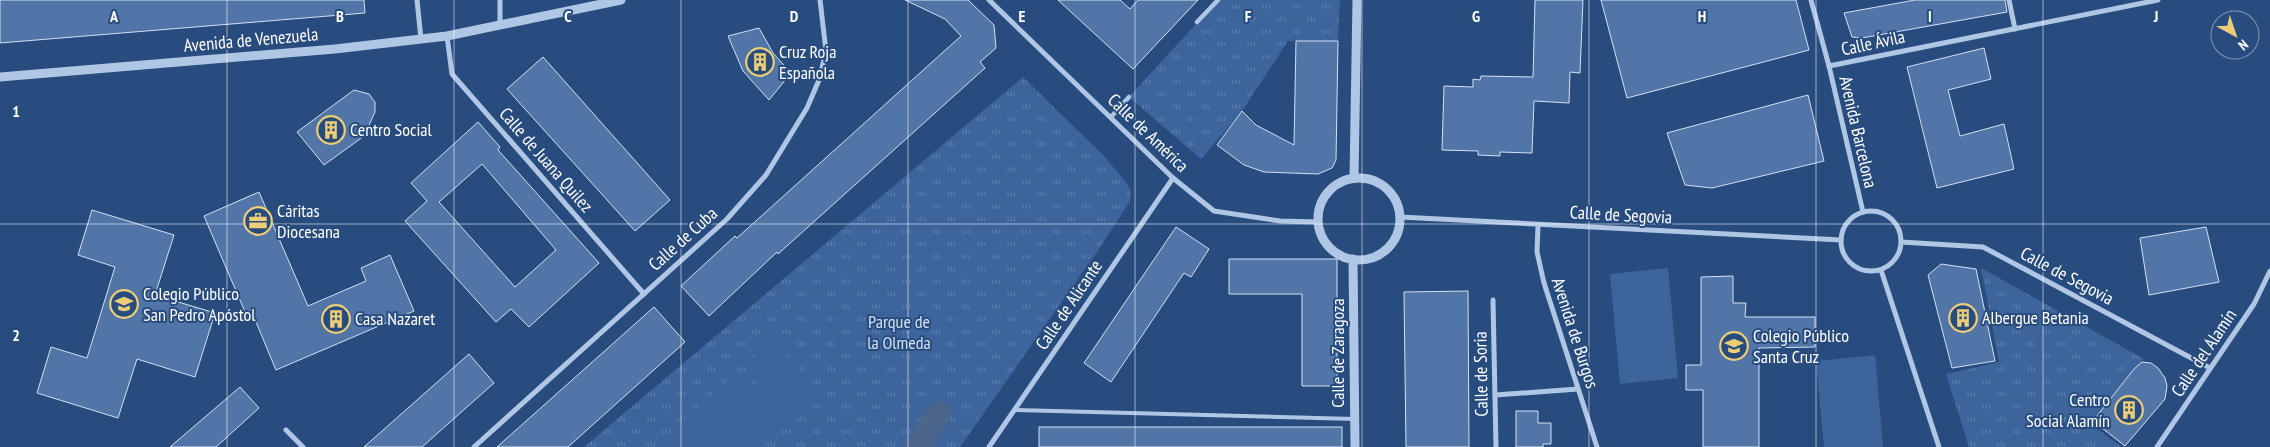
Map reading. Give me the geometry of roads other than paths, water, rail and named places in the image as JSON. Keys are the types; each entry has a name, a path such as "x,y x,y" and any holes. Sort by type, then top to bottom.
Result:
{"street":[{"path":"417,0 421,39"},
{"path":"500,0 500,26"},
{"name":"Avenida de Venezuela","path":"0,77 335,49 447,36 621,0"},
{"name":"Calle de Cuba","path":"474,447 734,211 766,175 807,108 820,80 826,51 820,0"},
{"name":"Calle de América","path":"989,0 1173,178 1214,211 1280,221 1318,222"},
{"path":"1197,22 1218,0"},
{"path":"1354,178 1357,0"},
{"name":"Avenida Barcelona","path":"1811,0 1829,66 1863,212"},
{"path":"2009,0 2015,29"},
{"name":"Calle Ávila","path":"1829,66 2158,0"},
{"name":"Calle de Juana Quilez","path":"447,36 452,74 644,294"},
{"path":"1111,117 1129,97"},
{"name":"Calle de Alicante","path":"988,447 1173,178"},
{"path":"1354,178 1371,180 1386,188 1396,201 1400,217 1397,234 1387,249 1371,258 1353,260 1340,255 1329,247 1321,235 1318,222 1320,207 1327,193 1340,183 1354,178"},
{"path":"1863,212 1878,212 1891,218 1900,231 1901,242 1898,254 1893,262 1880,270 1865,271 1854,266 1842,252 1841,240 1844,228 1853,217 1863,212"},
{"name":"Calle de Segovia","path":"1400,217 1538,226 1606,227 1841,240"},
{"name":"Avenida de Burgos","path":"1538,226 1537,252 1544,284 1597,447"},
{"name":"Calle de Segovia","path":"1901,242 1983,247 2210,368"},
{"name":"Calle de Zaragoza","path":"1353,260 1354,447"},
{"path":"1880,270 1939,447"},
{"name":"Calle del Alamín","path":"2157,447 2254,304 2270,271"},
{"name":"Calle de Soria","path":"1493,300 1496,447"},
{"path":"1495,395 1578,389"},
{"path":"286,430 303,447"}],"lane":[{"path":"1015,410 1354,418"}],"waterway":[{"path":"917,447 939,413"}],"place":[{"name":"Cruz Roja Española","path":"760,62"},
{"name":"Centro Social","path":"331,130"},
{"name":"Cáritas Diocesana","path":"258,221"},
{"name":"Colegio Público San Pedro Apóstol","path":"124,304"},
{"name":"Albergue Betania","path":"1963,318"},
{"name":"Casa Nazaret","path":"336,319"},
{"name":"Colegio Público Santa Cruz","path":"1734,346"},
{"name":"Centro Social Alamín","path":"2129,410"}],"park label":[{"name":"Parque de la Olmeda","path":"899,332"}]}
